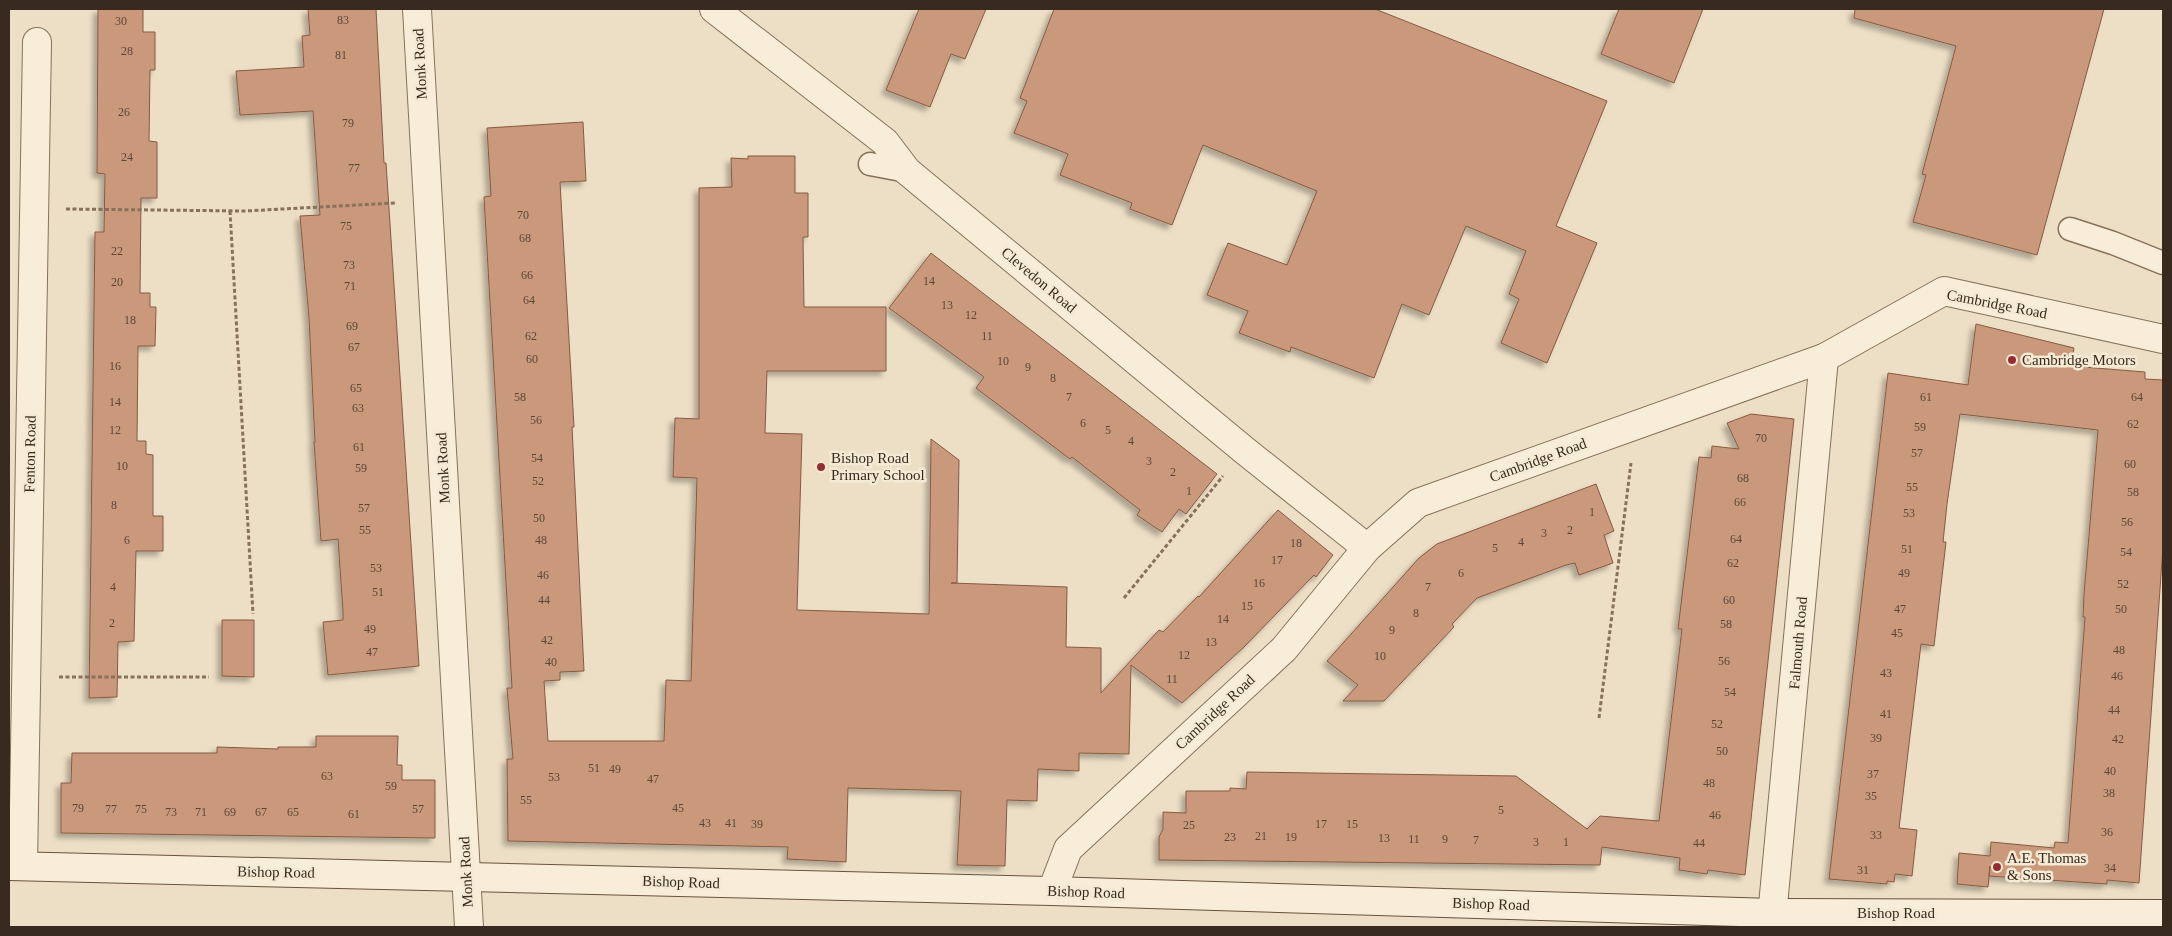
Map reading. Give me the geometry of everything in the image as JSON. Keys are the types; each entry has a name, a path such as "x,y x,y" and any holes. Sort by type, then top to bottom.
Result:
{"street":[{"name":"Monk Road","path":"417,9 470,927"},
{"name":"Clevedon Road","path":"714,9 885,142 907,170 1244,450 1368,548"},
{"name":"Fenton Road","path":"16,866 26,677 37,42"},
{"name":"Cambridge Road","path":"1052,891 1068,849 1284,649 1368,548 1418,503 1824,358 1944,291 2163,339"},
{"name":"Falmouth Road","path":"1772,920 1824,358"},
{"name":"Bishop Road","path":"16,866 1052,891 1772,920 2163,914"}],"lane":[{"path":"870,164 907,170"},
{"path":"2070,229 2113,242 2163,262"}],"path":[{"path":"34,208 230,211 428,201"},
{"path":"230,211 252,614"},
{"path":"1599,718 1636,425"},
{"path":"1124,598 1244,450"},
{"path":"26,677 208,677"}],"building":[{"path":"98,9 143,9 143,32 155,32 155,70 150,70 149,141 157,142 157,198 141,198 140,293 150,293 150,307 156,307 155,346 138,346 137,441 146,441 146,454 153,455 153,516 163,516 163,551 136,551 134,641 118,642 117,697 89,698 95,232 104,232 105,174 97,173"},
{"path":"308,9 376,9 384,163 386,163 419,666 328,675 323,622 343,620 343,611 338,539 321,541 314,442 309,318 300,216 320,215 313,111 240,115 236,71 304,67 302,36 310,35"},
{"path":"919,9 986,9 965,59 951,54 930,107 886,90"},
{"path":"1054,9 1375,9 1607,101 1556,226 1597,243 1547,363 1501,343 1519,299 1509,294 1526,251 1466,226 1429,315 1402,304 1374,378 1291,347 1290,352 1239,333 1248,311 1207,295 1228,243 1287,265 1317,191 1203,145 1172,225 1130,209 1132,203 1060,175 1068,154 1014,133 1027,101 1020,98"},
{"path":"1619,9 1703,9 1674,83 1601,54"},
{"path":"1855,9 2104,9 2037,255 1913,222 1926,175 1922,174 1956,46 1854,18"},
{"path":"583,122 586,181 560,182 574,427 572,427 584,671 560,672 560,680 544,681 548,741 664,741 666,680 691,681 697,478 673,477 675,418 699,419 699,188 732,187 731,158 748,159 748,156 795,156 795,193 808,193 808,237 803,237 804,307 886,307 886,371 767,371 765,433 802,434 797,610 929,614 931,439 959,460 957,583 951,583 1067,587 1066,647 1101,648 1101,693 1159,630 1163,632 1199,597 1278,510 1333,555 1316,577 1314,575 1243,648 1182,703 1131,665 1129,754 1079,753 1079,771 1038,769 1037,801 1007,800 1005,866 957,865 961,791 848,788 846,862 787,859 788,847 508,841 507,759 513,759 507,688 512,688 484,197 491,196 487,128"},
{"path":"931,253 1217,474 1186,514 1179,509 1162,532 1137,515 1140,510 1072,457 1070,459 976,388 984,377 889,308"},
{"path":"1976,324 2074,348 2071,366 2145,372 2145,379 2163,380 2163,547 2139,883 2107,880 2107,884 1989,876 1988,887 1957,884 1959,853 1990,856 1991,842 2054,848 2055,842 2068,843 2085,617 2083,617 2084,594 2098,430 1960,414 1947,504 1943,542 1946,542 1934,646 1921,644 1899,828 1917,830 1912,876 1895,874 1894,882 1887,881 1887,884 1829,879 1888,373 1968,385"},
{"path":"1751,414 1794,419 1745,875 1708,870 1707,874 1679,870 1680,858 1602,847 1600,865 1159,860 1159,837 1163,829 1163,812 1186,813 1186,791 1230,791 1230,788 1246,789 1247,772 1516,776 1587,829 1600,816 1659,821 1682,629 1678,629 1699,457 1711,458 1712,446 1739,449 1727,423"},
{"path":"1596,484 1614,531 1604,535 1613,563 1579,575 1575,563 1566,565 1477,598 1452,624 1454,627 1384,701 1343,701 1358,685 1327,661 1419,558 1437,544"},
{"path":"222,620 254,620 254,677 222,676"},
{"path":"316,736 398,736 397,765 402,765 402,780 435,780 435,838 61,833 61,783 71,783 72,753 217,753 217,747 278,749 278,747 316,747"}],"place":[{"name":"Cambridge Motors","path":"2012,360"},
{"name":"Bishop Road Primary School","path":"821,467"},
{"name":"A.E. Thomas & Sons","path":"1997,867"}]}
